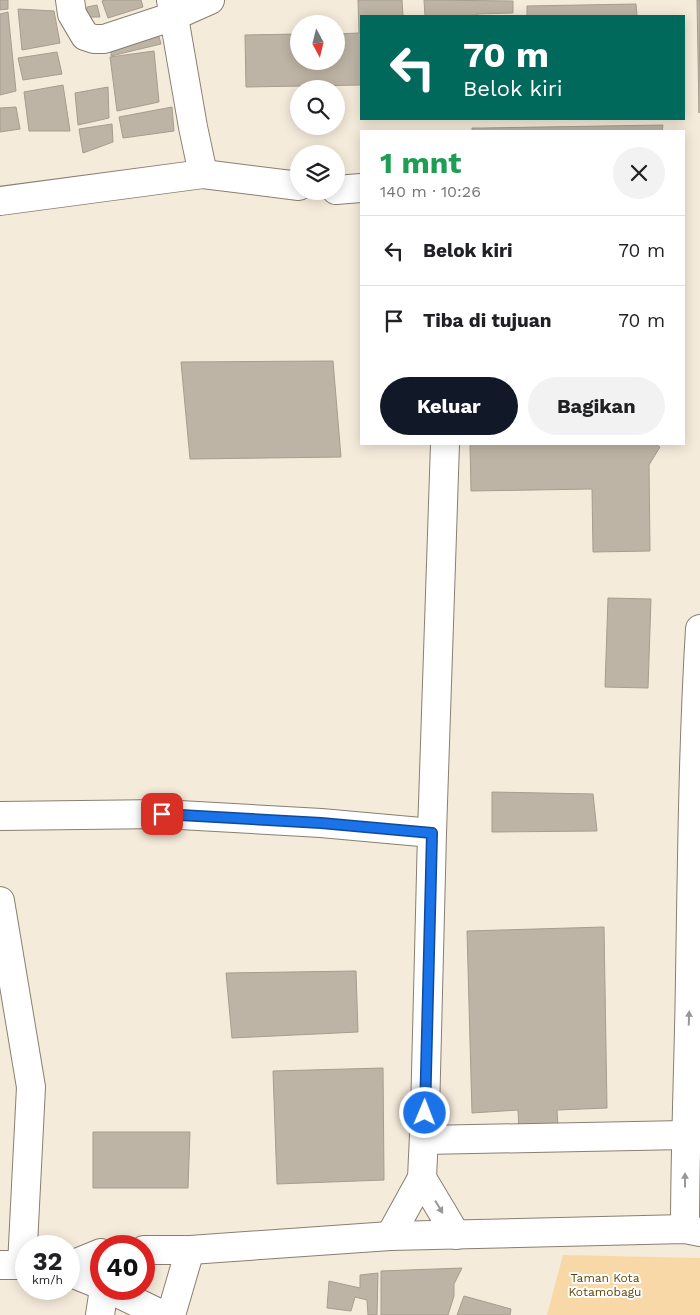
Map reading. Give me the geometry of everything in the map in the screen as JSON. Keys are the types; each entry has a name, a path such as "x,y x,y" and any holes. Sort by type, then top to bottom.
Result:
{"main road":[{"path":"70,0 72,14 85,36 104,39 172,8 210,0"},
{"path":"172,8 203,174"},
{"path":"0,201 203,174 290,185"},
{"path":"345,189 360,188"},
{"path":"390,1236 422,1178 445,445"},
{"path":"155,1250 190,1250 390,1236 692,1230 685,1135 690,979 694,726 700,629"},
{"path":"0,816 162,814 321,823 432,833"},
{"path":"0,902 30,1087 18,1235"},
{"path":"424,1140 685,1135"},
{"path":"422,1178 456,1235"},
{"path":"171,1315 190,1250"},
{"path":"100,1315 102,1300"},
{"path":"132,1300 163,1315"}],"green space":[{"name":"Taman Kota Kotamobagu","path":"563,1255 700,1258 700,1315 547,1315"}],"building":[{"path":"0,0 8,0 8,9 0,10"},
{"path":"141,0 143,7 108,18 102,1"},
{"path":"358,0 402,0 403,15 360,15 360,85 345,85 345,80 290,80 290,86 246,87 245,35 290,34 290,70 345,70 345,34 359,33"},
{"path":"424,0 513,1 513,13 425,15"},
{"path":"697,0 700,0 699,113"},
{"path":"636,4 637,15 527,15 527,6"},
{"path":"97,5 100,17 86,17 87,7"},
{"path":"18,9 54,11 60,43 22,50"},
{"path":"8,12 16,91 0,95 0,14"},
{"path":"157,29 161,44 111,56 111,48"},
{"path":"154,51 159,102 117,111 110,57"},
{"path":"57,52 62,74 23,80 18,58"},
{"path":"63,85 70,131 29,131 24,92"},
{"path":"108,87 109,118 78,125 75,93"},
{"path":"16,107 20,129 0,132 0,108"},
{"path":"172,107 174,131 123,138 119,117"},
{"path":"112,124 113,142 83,153 79,129"},
{"path":"663,125 662,130 472,130 472,128"},
{"path":"333,361 341,457 190,459 181,362"},
{"path":"470,445 657,445 660,447 649,465 650,551 593,552 592,489 471,491"},
{"path":"608,598 651,599 648,688 605,687"},
{"path":"492,792 593,794 597,831 492,832"},
{"path":"604,927 607,1108 557,1110 558,1127 519,1132 518,1110 472,1113 467,931"},
{"path":"356,971 358,1032 232,1038 226,973"},
{"path":"383,1068 384,1180 277,1184 273,1071"},
{"path":"93,1132 190,1132 188,1188 93,1188"},
{"path":"462,1268 454,1284 454,1296 448,1315 381,1315 381,1271"},
{"path":"378,1273 377,1315 368,1315 367,1300 355,1297 351,1311 327,1308 329,1281 360,1288 360,1275"},
{"path":"464,1296 511,1309 510,1315 457,1315"}],"route":[{"path":"162,814 321,823 432,833 425,1113"}]}
